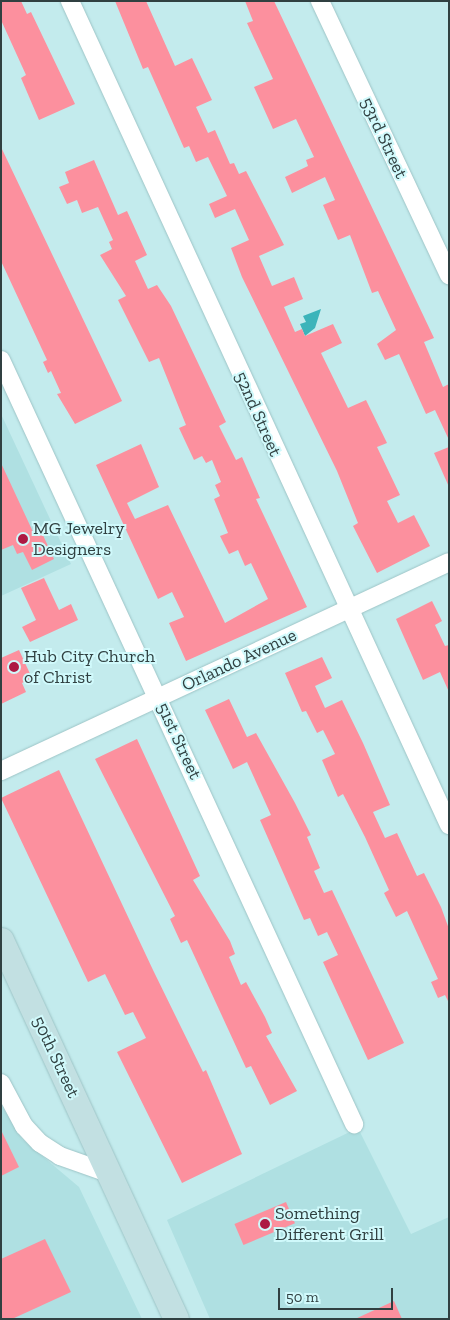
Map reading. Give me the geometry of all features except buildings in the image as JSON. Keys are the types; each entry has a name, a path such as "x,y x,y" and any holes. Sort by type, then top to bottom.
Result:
{"main road":[{"name":"50th Street","path":"1,940 111,1174 176,1319"}],"street":[{"name":"52nd Street","path":"70,1 347,609 449,825"},
{"name":"53rd Street","path":"320,1 449,275"},
{"name":"51st Street","path":"1,360 354,1124"},
{"name":"Orlando Avenue","path":"1,771 449,562"},
{"path":"1,1083 24,1126 40,1143 60,1156 111,1174"}],"shaded area":[{"path":"1,414 71,564 1,596"},
{"path":"1,1105 22,1139 79,1187 142,1319 1,1319"},
{"path":"358,1128 411,1234 449,1217 449,1319 210,1319 167,1220"}],"water":[{"path":"321,309 315,328 305,336 300,324 306,322 303,316"}],"place":[{"name":"MG Jewelry Designers","path":"23,539"},
{"name":"Hub City Church of Christ","path":"14,667"},
{"name":"Something Different Grill","path":"265,1224"}]}
